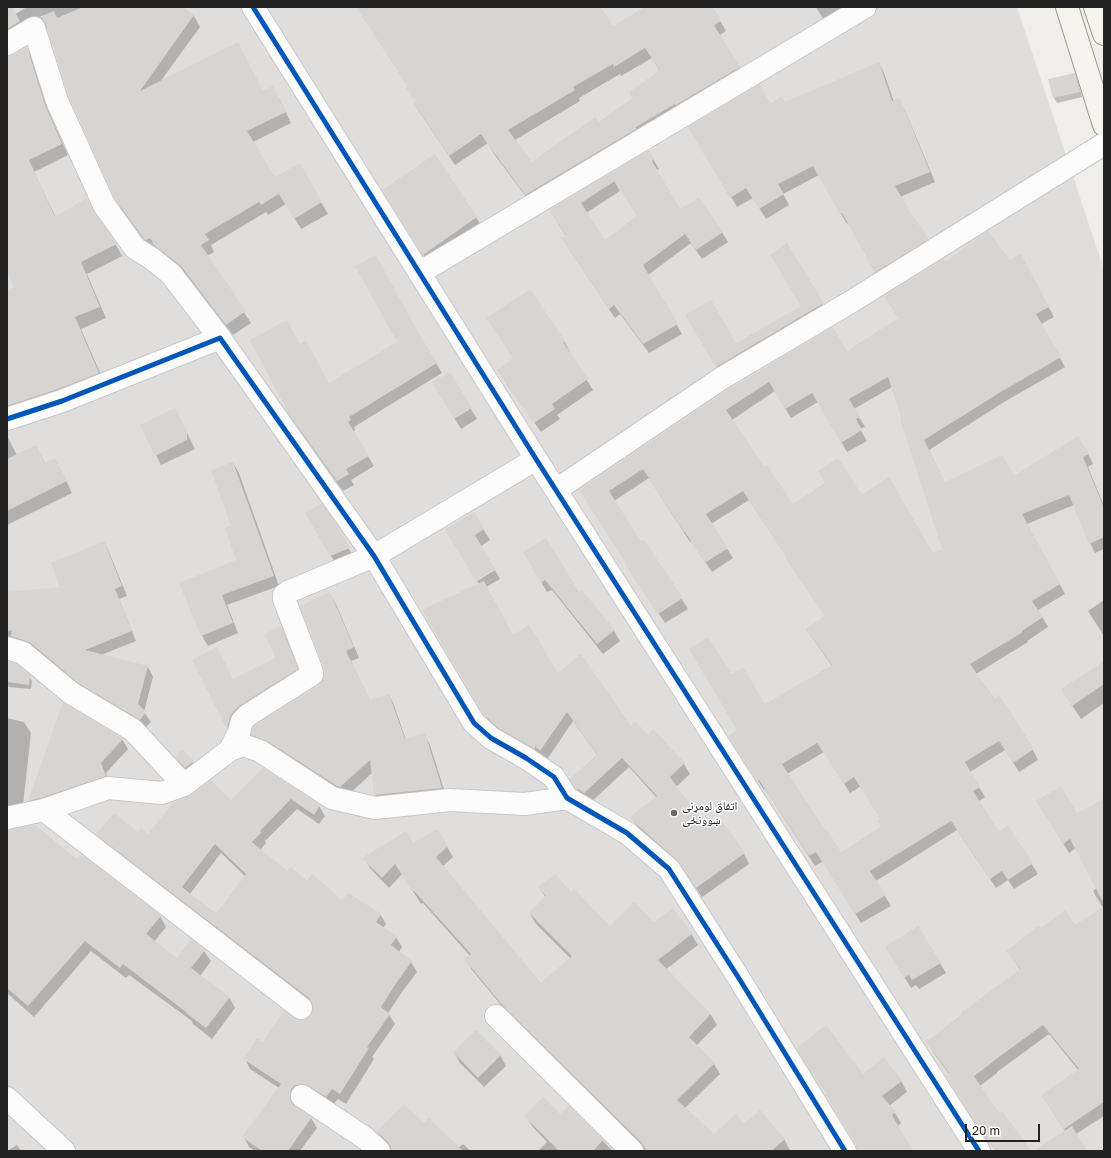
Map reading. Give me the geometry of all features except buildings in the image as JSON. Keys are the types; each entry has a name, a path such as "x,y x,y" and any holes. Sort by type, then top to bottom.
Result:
{"main road":[{"path":"1067,7 1104,125"},
{"path":"1096,7 1104,34"}],"street":[{"path":"253,7 536,459 979,1151"},
{"path":"419,273 865,7"},
{"path":"7,44 34,28 57,101 104,205 135,248 151,258 171,274 220,338 374,556 474,723 490,738 526,758 554,777 567,798 627,833 669,869 744,986 845,1151"},
{"path":"556,490 722,378 849,303 1104,144"},
{"path":"7,419 62,401 220,338"},
{"path":"230,750 239,732 242,721 248,715 312,674 284,599 284,595 374,556 536,459"},
{"path":"7,648 23,653 71,693 132,730 184,785"},
{"path":"7,818 44,810 108,788 162,793 184,785 230,750 243,745 260,751 332,798 375,808 450,800 525,804 567,798"},
{"path":"44,810 301,1008"},
{"path":"496,1016 632,1151"},
{"path":"302,1096 365,1138 379,1151"},
{"path":"7,1098 64,1151"}],"shaded area":[{"path":"7,7 1017,7 1104,270 1104,1151 7,1151"}],"cycle path":[{"path":"253,7 536,459 979,1151"},
{"path":"7,419 62,401 220,338 374,556 474,723 491,738 526,758 554,777 567,798 627,833 669,869 740,980 845,1151"}],"place":[{"name":"اتفاق لومړنی ښوونځی","path":"674,813"}]}
